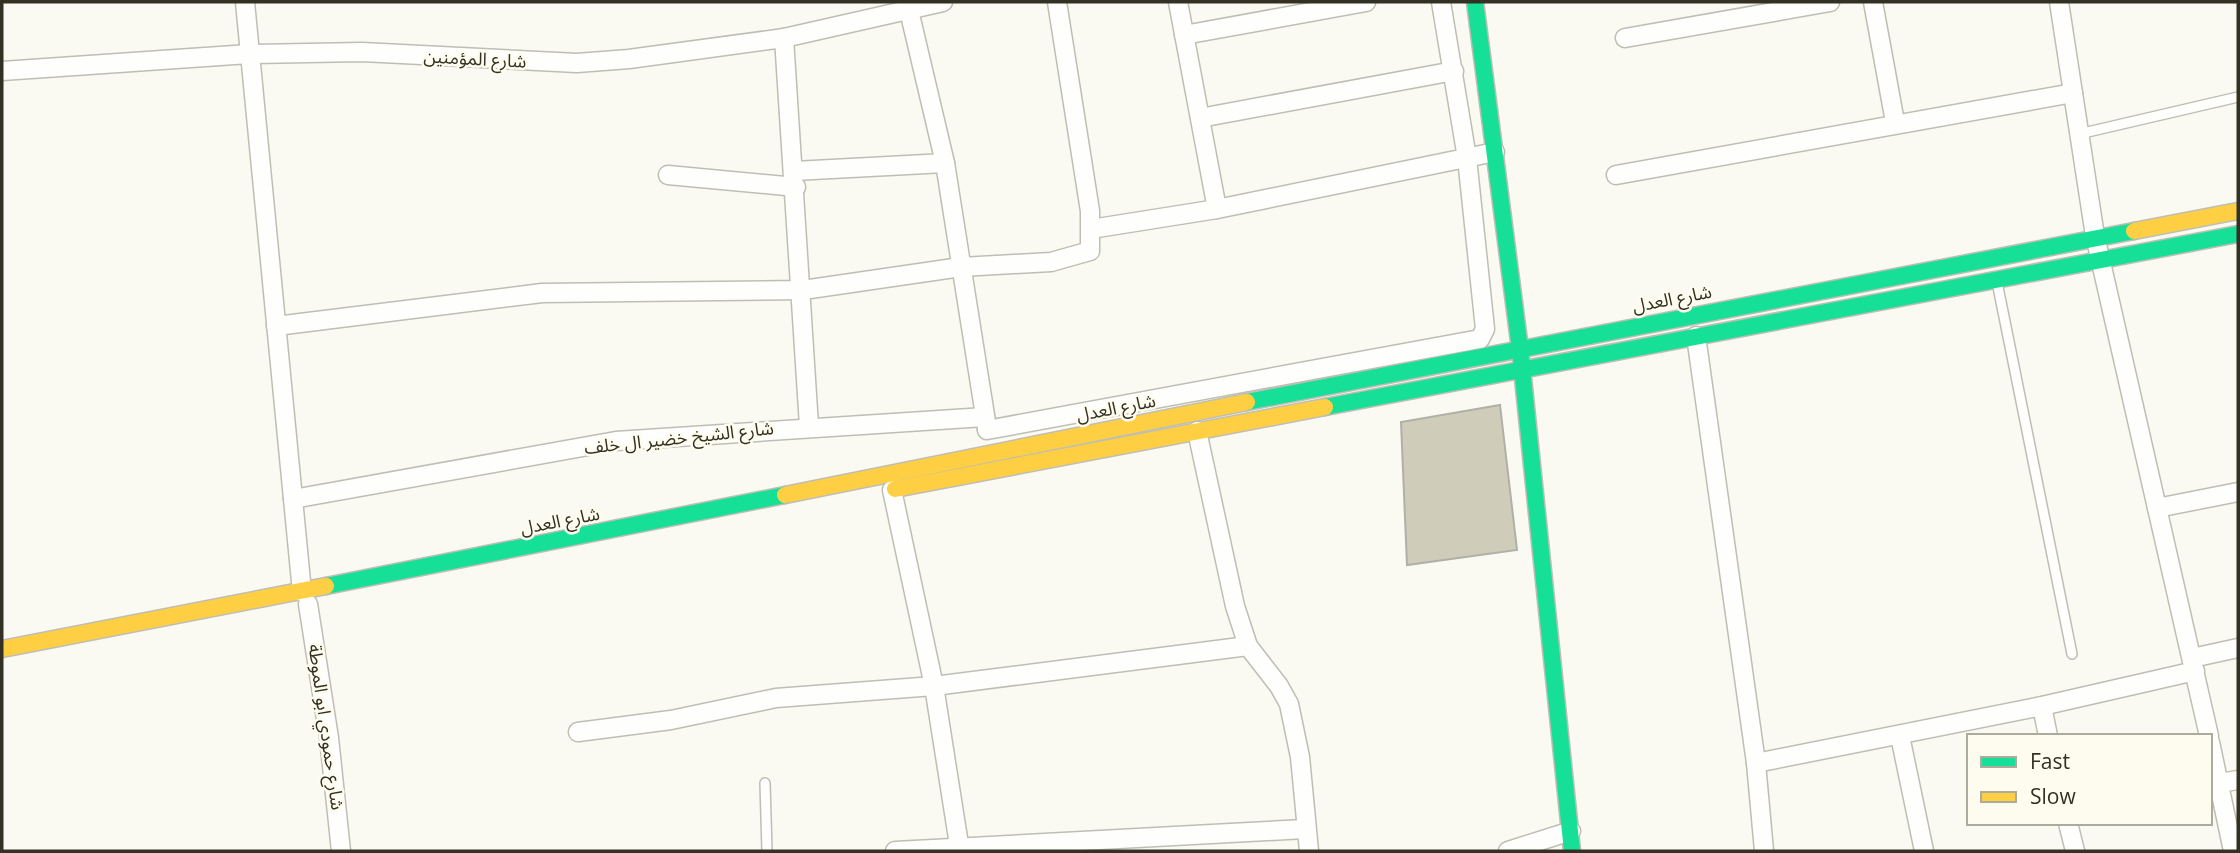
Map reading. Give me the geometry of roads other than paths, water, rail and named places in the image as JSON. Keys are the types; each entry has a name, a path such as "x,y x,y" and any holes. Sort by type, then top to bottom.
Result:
{"street":[{"name":"شارع حمودي ابو الموطة","path":"245,2 293,499 305,598 330,738 341,851"},
{"name":"شارع المؤمنين","path":"2,71 249,54 362,51 577,63 629,60 784,38 908,6 943,2"},
{"path":"276,326 542,293 803,290 961,267 1051,262 1090,251 1091,229 1057,2"},
{"path":"1178,2 1217,209"},
{"path":"1184,35 1366,2"},
{"path":"1441,2 1467,158"},
{"path":"1475,2 1520,349 1572,851"},
{"path":"1625,38 1830,2"},
{"path":"1873,2 1895,122"},
{"path":"2059,2 2095,236 2209,734"},
{"path":"908,6 945,163 990,452"},
{"path":"784,38 803,290 809,426"},
{"path":"1200,118 1454,71"},
{"path":"1616,174 1895,122 2073,93"},
{"path":"1091,229 1217,209 1495,152"},
{"name":"شارع الشيخ خضير ال خلف","path":"293,499 616,441 809,426 986,424 1480,339 1485,329 1467,158"},
{"path":"668,175 795,179 945,163"},
{"name":"شارع العدل","path":"2,665 990,452 2095,236 2238,211"},
{"name":"شارع العدل","path":"2,649 305,598 892,490 2238,234"},
{"path":"1696,337 1756,763 1764,851"},
{"path":"1197,431 1235,606 1248,646 1279,685 1289,704 1300,757 1309,851"},
{"path":"892,490 934,686 960,849"},
{"path":"2157,508 2238,492"},
{"path":"578,732 671,720 776,698 934,686 1248,646"},
{"path":"1756,763 2042,706 2193,665 2238,648"},
{"path":"2042,706 2049,734"},
{"path":"1900,736 1924,851"},
{"path":"2212,751 2233,851"},
{"path":"2219,783 2238,780"},
{"path":"2068,825 2075,851"},
{"path":"894,851 1305,829"},
{"path":"1508,851 1570,831"}],"lane":[{"path":"2079,134 2238,97"},
{"path":"1997,280 2072,654"},
{"path":"765,783 767,851"}]}
